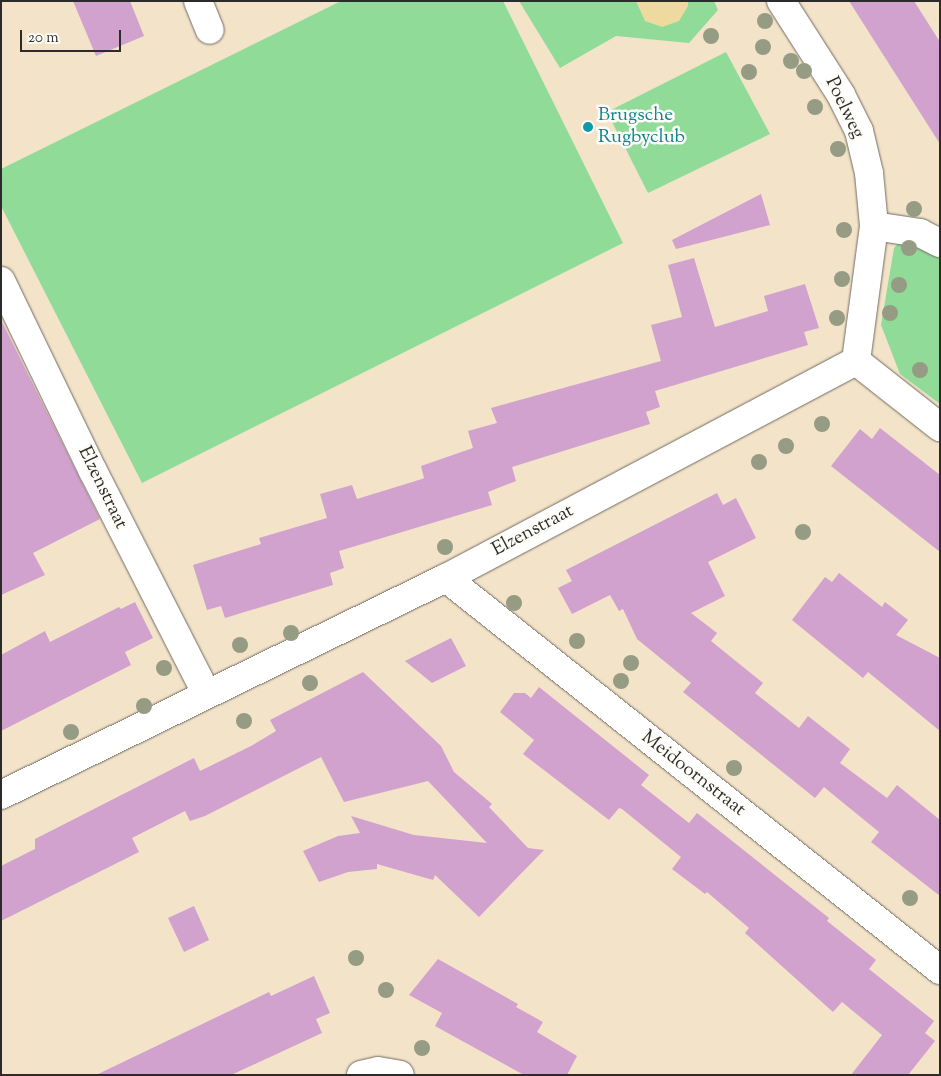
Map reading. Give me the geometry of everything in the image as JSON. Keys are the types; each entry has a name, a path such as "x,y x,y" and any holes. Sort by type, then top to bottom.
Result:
{"street":[{"path":"198,1 210,30"},
{"name":"Poelweg","path":"781,1 842,95 859,131 869,174 874,226 856,361"},
{"path":"874,226 920,233 940,243"},
{"name":"Elzenstraat","path":"1,281 92,471 206,693"},
{"path":"856,361 940,427"},
{"name":"Elzenstraat","path":"1,796 206,693 446,578 856,361"},
{"name":"Meidoornstraat","path":"446,578 940,970"},
{"path":"360,1075 378,1071 400,1075"}],"green space":[{"path":"341,1 503,1 623,243 142,483 1,206 1,169"},
{"path":"519,1 714,1 718,10 689,43 616,36 560,68"},
{"path":"726,52 770,134 648,193 607,112"},
{"path":"901,240 935,253 940,260 940,404 900,374 881,325 894,248"}],"sand":[{"path":"636,1 688,1 688,6 679,21 662,27 645,21"}],"building":[{"path":"73,1 130,1 144,36 96,56"},
{"path":"849,1 914,1 940,42 940,144"},
{"path":"761,194 770,225 676,249 672,240"},
{"path":"694,258 715,327 768,311 764,296 805,284 819,328 804,332 808,345 655,391 660,407 646,412 650,424 512,467 516,481 488,492 492,505 339,551 344,568 330,573 333,585 225,618 221,606 207,610 193,565 261,544 259,538 327,518 320,494 352,485 357,499 422,479 424,478 421,466 473,448 468,431 497,423 491,408 661,361 651,325 682,317 668,265"},
{"path":"1,320 100,519 33,553 45,575 1,595"},
{"path":"880,428 940,475 940,552 831,466 860,429 872,439"},
{"path":"717,493 723,505 736,498 756,538 708,562 725,596 691,613 717,633 711,641 763,683 755,693 799,728 808,716 850,749 840,763 887,798 897,785 940,820 940,896 871,842 879,832 824,787 815,798 683,692 691,683 637,639 623,609 619,611 610,595 572,614 558,588 572,581 566,570"},
{"path":"839,573 882,607 885,602 908,620 896,635 940,658 940,731 868,672 863,678 792,620 825,577 832,582"},
{"path":"135,602 153,638 125,652 131,665 1,731 1,655 45,631 50,642 119,607 121,609"},
{"path":"451,638 466,666 432,683 405,661"},
{"path":"363,672 441,746 454,772 492,804 489,807 528,848 544,850 479,917 435,875 433,880 377,864 377,869 348,872 319,882 303,851 338,836 360,833 351,816 414,835 487,843 428,781 344,802 321,757 205,816 190,821 185,811 132,838 139,852 1,921 1,866 35,849 35,839 194,758 200,771 251,746 276,731 270,720"},
{"path":"539,687 649,775 641,785 689,823 697,813 829,918 827,921 876,960 869,969 934,1021 925,1033 935,1041 908,1075 851,1075 882,1035 842,1002 833,1012 745,933 749,928 707,892 705,894 672,869 681,857 622,809 619,808 609,820 523,754 534,740 500,712 514,693 525,693 531,698"},
{"path":"194,906 209,940 184,952 168,918"},
{"path":"438,959 518,1004 516,1007 543,1022 537,1032 577,1056 567,1075 524,1075 435,1026 442,1013 409,995"},
{"path":"314,976 330,1013 316,1019 322,1033 231,1075 96,1075 269,992 271,996"}],"place":[{"name":"Brugsche Rugbyclub","path":"588,127"}]}
